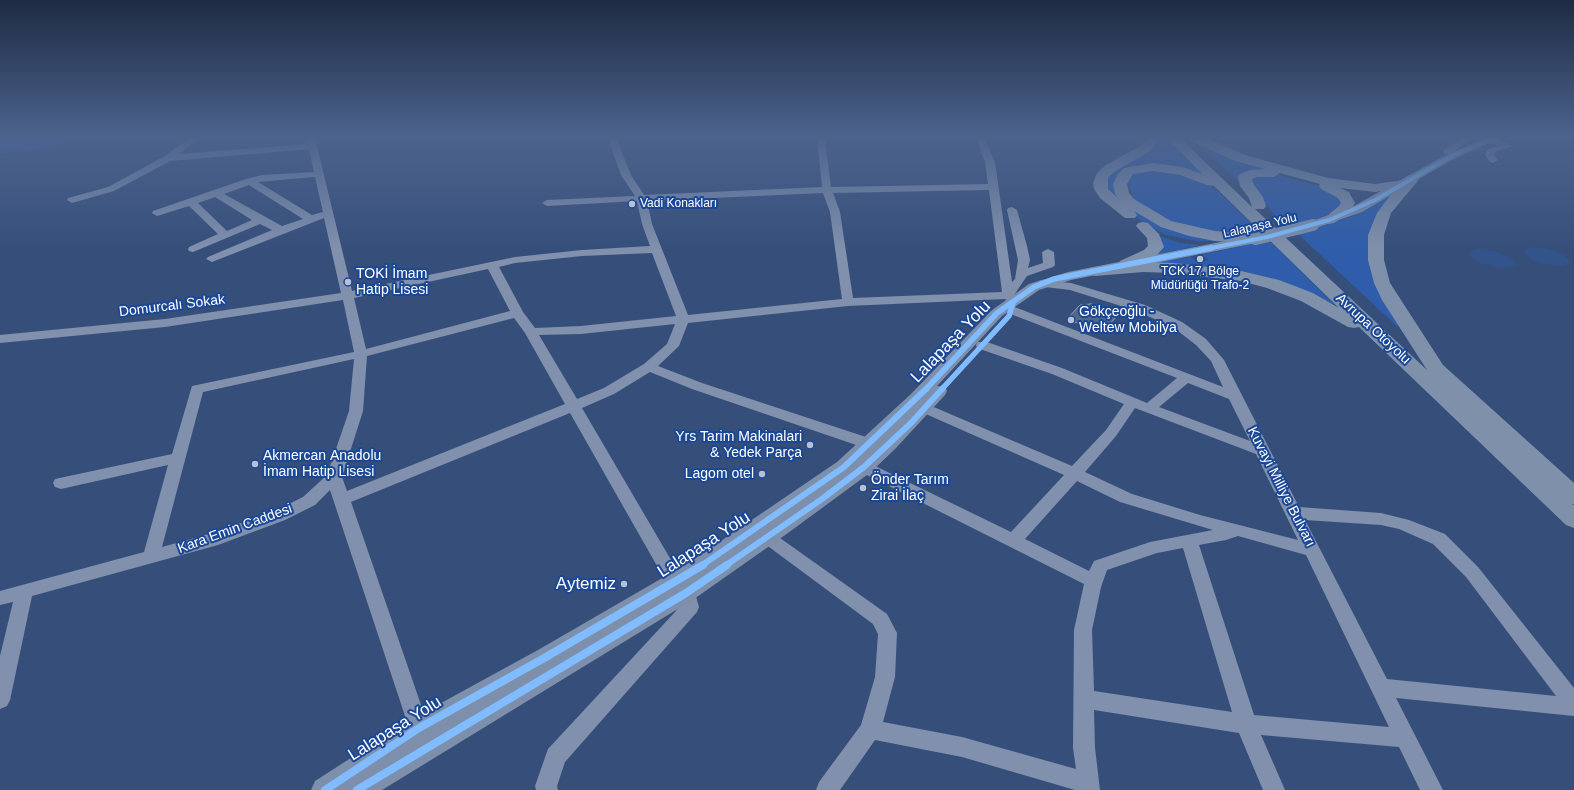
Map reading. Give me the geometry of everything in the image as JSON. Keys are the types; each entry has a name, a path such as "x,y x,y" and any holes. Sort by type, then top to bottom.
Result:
{"highway":[{"path":"1103,175 1100,182 1101,189 1111,201 1143,226 1154,237 1156,247 1150,253 1126,264"},
{"path":"1125,175 1120,184 1122,194 1129,202 1166,224 1215,236 1256,238"},
{"path":"1195,175 1225,189"},
{"name":"Avrupa Otoyolu","path":"1211,175 1323,283 1574,496"},
{"name":"Avrupa Otoyolu","path":"1226,175 1427,370 1574,519"},
{"path":"1252,175 1246,177 1247,186 1256,198 1259,206"},
{"path":"1285,175 1326,186 1344,195 1348,199 1347,206 1329,220"},
{"path":"1300,175 1343,187 1357,196 1360,203 1358,209"},
{"path":"1327,182 1375,188 1407,182"},
{"path":"1407,182 1384,213 1376,235 1376,260 1382,283 1427,370"},
{"path":"1143,226 1156,233 1176,240 1229,244"},
{"path":"1095,271 1143,267 1174,268 1222,273 1259,280 1306,297 1340,314 1427,370"}],"main road":[{"path":"1407,182 1417,175"},
{"path":"1407,182 1419,175"},
{"name":"Lalapaşa Yolu","path":"357,790 681,587 844,467 870,444 939,376 997,313 1025,292 1042,284 1095,271 1229,244 1313,225 1358,209 1407,182"},
{"name":"Lalapaşa Yolu","path":"325,790 419,728 681,587 767,537 864,467 890,444 982,345 1012,302"}],"street":[{"path":"72,200 111,189 137,175"},
{"path":"157,213 249,181 262,178 307,175"},
{"name":"Kara Emin Caddesi","path":"0,598 151,558 212,540 278,516 309,501 334,477 356,411 361,354 320,175"},
{"path":"342,499 609,391 649,367 673,346 683,319 647,224 641,198 626,175"},
{"path":"825,175 827,191 835,212 848,302"},
{"path":"992,175 1012,302"},
{"path":"249,181 312,219"},
{"path":"547,203 827,191 993,187"},
{"path":"215,193 260,220 281,230"},
{"path":"190,202 225,235"},
{"path":"1012,210 1022,246 1024,260 1021,279 1012,302"},
{"path":"212,259 329,212"},
{"path":"193,249 260,220"},
{"name":"Domurcalı Sokak","path":"0,339 164,323 347,296 492,265 544,256 657,249"},
{"path":"1022,274 1049,265 1048,252"},
{"path":"492,265 517,313 531,332 681,587 690,607 556,756 546,786 547,790"},
{"name":"Kuvayi Milliye Bulvarı","path":"1042,284 1071,288 1141,308 1178,325 1201,342 1217,360 1295,513 1432,790"},
{"path":"531,332 581,330 848,302 1012,302 1235,396"},
{"path":"151,558 197,389 361,354 517,313"},
{"path":"982,345 1057,371 1132,402 1263,451"},
{"path":"649,367 697,386 870,444"},
{"path":"1150,408 1187,377"},
{"path":"1013,541 1076,474 1111,433 1132,402"},
{"path":"924,408 1076,474 1126,498 1200,521 1236,529 1314,551"},
{"path":"61,483 178,458"},
{"path":"864,467 1094,581"},
{"path":"334,477 419,728"},
{"path":"1295,513 1381,519 1403,524 1439,538 1472,572 1574,705"},
{"path":"870,729 962,747 1088,786 1084,748 1083,630 1094,581 1100,566 1156,547 1226,534 1236,529"},
{"path":"767,537 880,619 888,633 885,677 870,729 827,790"},
{"path":"1189,540 1246,724 1274,790"},
{"path":"0,700 24,592"},
{"path":"1381,687 1574,705"},
{"path":"1084,699 1246,724 1407,738"}],"shaded area":[{"path":"1111,175 1124,175 1131,207 1223,241 1197,241 1166,235 1145,224 1107,193 1104,180"},
{"path":"1181,175 1203,181 1220,193 1262,233 1237,236 1170,222 1134,200 1128,184 1130,176"},
{"path":"1231,175 1259,175 1241,184"},
{"path":"1277,175 1319,186 1344,201 1338,209 1324,217 1288,226 1275,215 1249,183 1251,177"},
{"path":"1385,199 1389,200 1374,224 1401,326 1397,326 1298,234 1355,215"},
{"path":"1156,235 1180,243 1201,245 1155,255"},
{"path":"1269,240 1335,305 1314,295 1235,271 1175,264 1144,264 1191,257 1198,262 1209,260 1201,255"},
{"path":"1532,247 1548,249 1562,254 1567,258 1570,264 1556,266 1534,261 1523,252 1527,248"},
{"path":"1479,249 1494,251 1508,257 1513,260 1516,266 1501,268 1480,263 1469,254 1474,250"}],"building":[{"path":"1091,304 1120,313 1102,332 1067,319 1080,305"}],"cycle path":[{"path":"325,790 419,728 546,657 698,568 844,467 917,398 997,313 1034,287 1054,279 1267,237 1329,220 1375,200 1419,175"},
{"path":"357,790 686,593 822,499 864,467 911,423 1009,316 1013,303"}],"place":[{"name":"Vadi Konakları","path":"632,204"},
{"name":"TCK 17. Bölge Müdürlüğü Trafo-2","path":"1200,259"},
{"name":"TOKİ İmam Hatip Lisesi","path":"348,282"},
{"name":"Gökçeoğlu - Weltew Mobilya","path":"1071,320"},
{"name":"Yrs Tarim Makinalari & Yedek Parça","path":"810,445"},
{"name":"Akmercan Anadolu İmam Hatip Lisesi","path":"255,464"},
{"name":"Lagom otel","path":"762,474"},
{"name":"Önder Tarım Zirai İlaç","path":"863,488"},
{"name":"Aytemiz","path":"624,584"}]}
